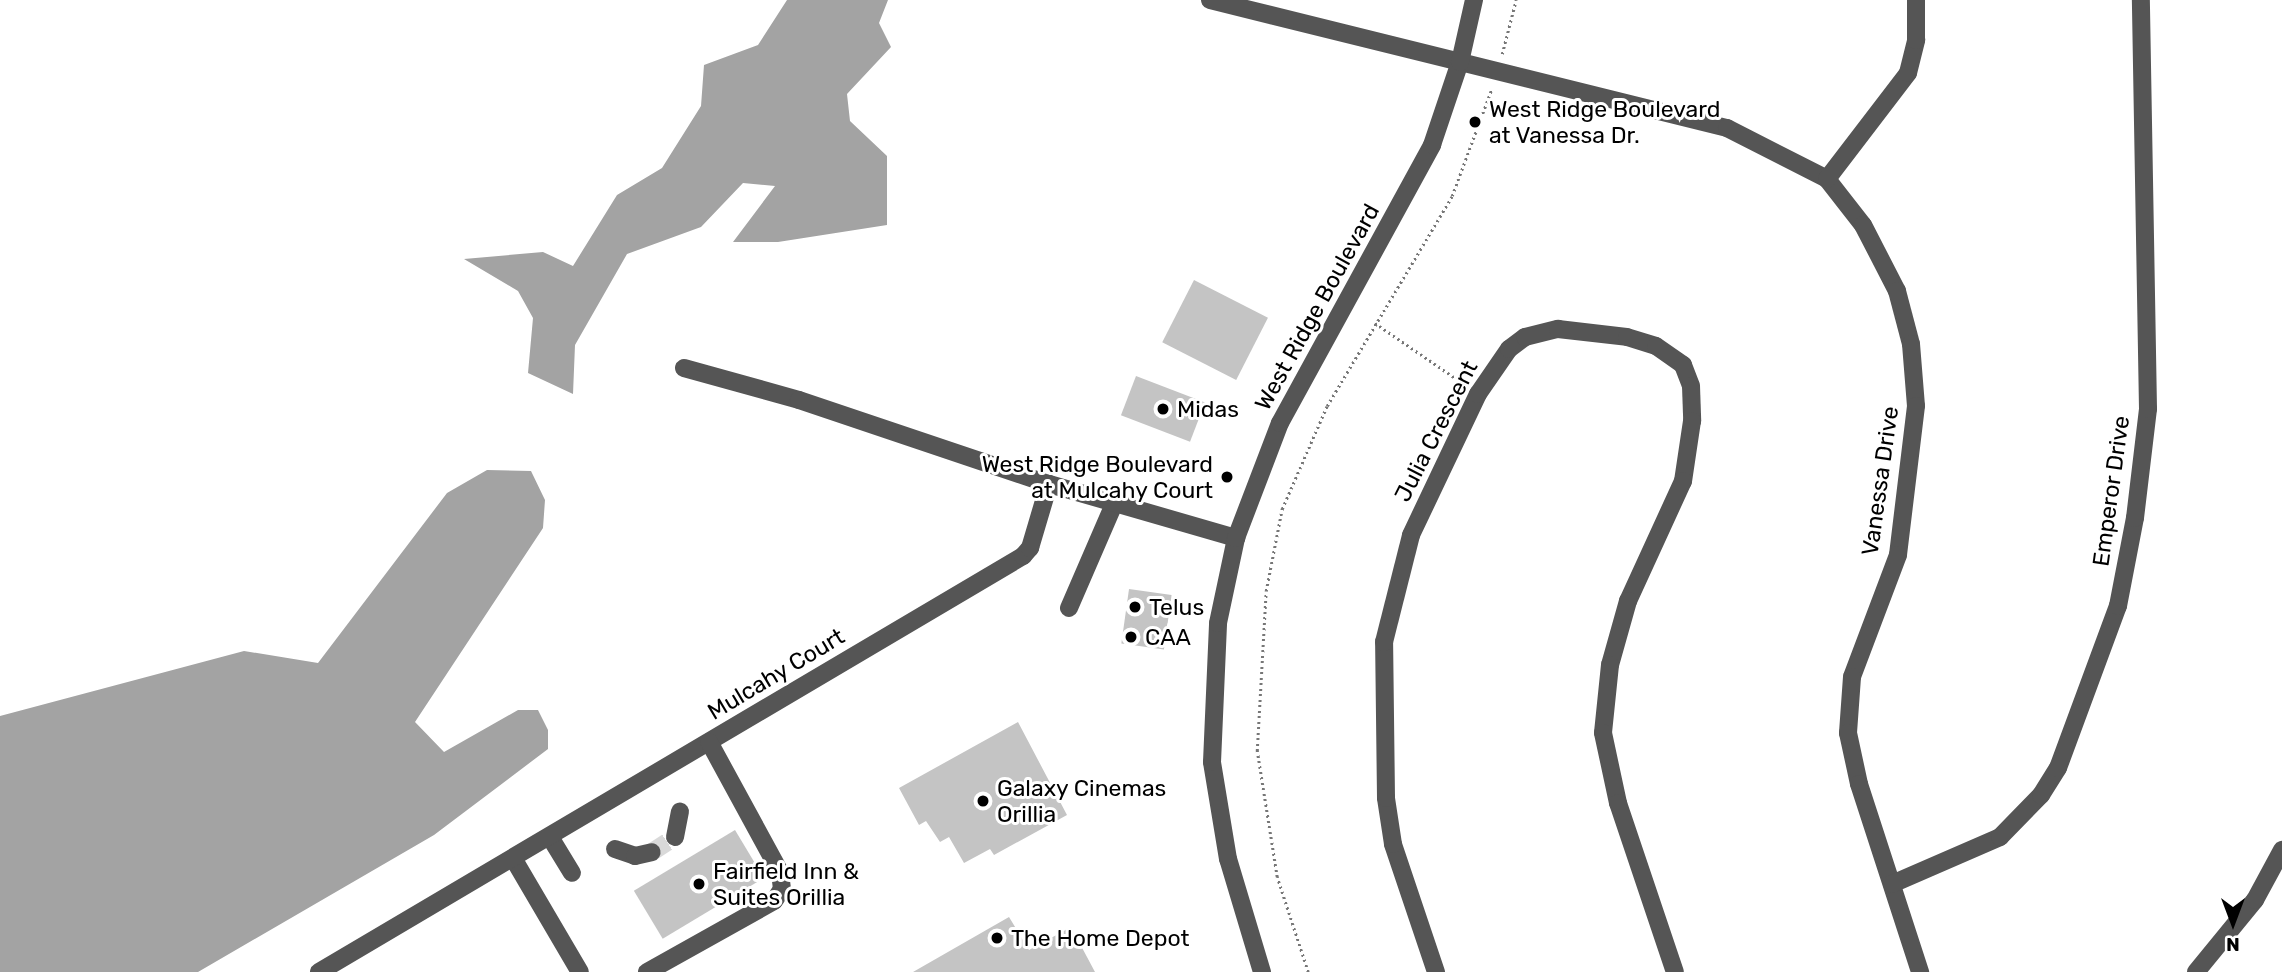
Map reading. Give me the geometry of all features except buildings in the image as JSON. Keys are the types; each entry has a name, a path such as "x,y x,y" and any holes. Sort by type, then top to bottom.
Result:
{"street":[{"name":"Vanessa Drive","path":"1210,0 1727,128 1827,179 1882,256 1897,291 1911,344 1916,406 1904,520 1888,587 1852,677 1848,709 1852,762 1920,972"},
{"name":"West Ridge Boulevard","path":"1262,972 1226,848 1212,762 1218,623 1236,538 1280,423 1333,320 1416,179 1460,62 1474,0"},
{"path":"1827,179 1908,73 1916,40 1916,0"},
{"name":"Emperor Drive","path":"1892,884 2000,837 2041,795 2058,768 2084,704 2118,606 2135,518 2148,409 2141,0"},
{"name":"Julia Crescent","path":"1436,972 1393,844 1386,798 1384,642 1411,535 1478,394 1509,349 1525,337 1558,329 1615,334 1656,346 1683,365 1690,386 1692,421 1683,481 1629,601 1610,665 1603,733 1618,803 1675,972"},
{"path":"684,368 799,400 1114,505 1236,538"},
{"name":"Mulcahy Court","path":"319,972 1023,556 1030,548 1049,484"},
{"path":"1069,608 1114,505"},
{"path":"647,972 774,901 782,889 780,872 709,742"},
{"path":"676,837 680,811"},
{"path":"550,837 572,873"},
{"path":"615,849 635,856 652,852"},
{"path":"2196,972 2255,900 2282,850"},
{"path":"513,858 580,972"}],"path":[{"path":"1308,972 1277,877 1261,798 1257,751 1266,591 1282,509 1327,406 1452,197 1471,155 1516,0"},
{"path":"1375,323 1478,394"}],"shaded area":[{"path":"787,0 888,0 879,23 891,47 847,94 850,121 887,156 887,225 778,242 733,242 775,186 743,183 701,227 627,254 575,345 573,394 528,373 533,318 518,291 464,259 543,252 573,266 617,195 662,168 701,106 704,65 758,45"},
{"path":"487,470 531,471 545,500 543,528 415,722 444,752 518,710 538,710 548,730 548,749 434,835 198,972 0,972 0,716 244,651 318,663 447,493"}],"tunnel":[{"path":"652,852 675,837"}],"place":[{"name":"West Ridge Boulevard at Vanessa Dr.","path":"1475,122"},
{"name":"Midas","path":"1163,409"},
{"name":"West Ridge Boulevard at Mulcahy Court","path":"1227,477"},
{"name":"Telus","path":"1135,607"},
{"name":"CAA","path":"1131,637"},
{"name":"Galaxy Cinemas Orillia","path":"983,801"},
{"name":"Fairfield Inn & Suites Orillia","path":"699,884"},
{"name":"The Home Depot","path":"997,938"}]}
